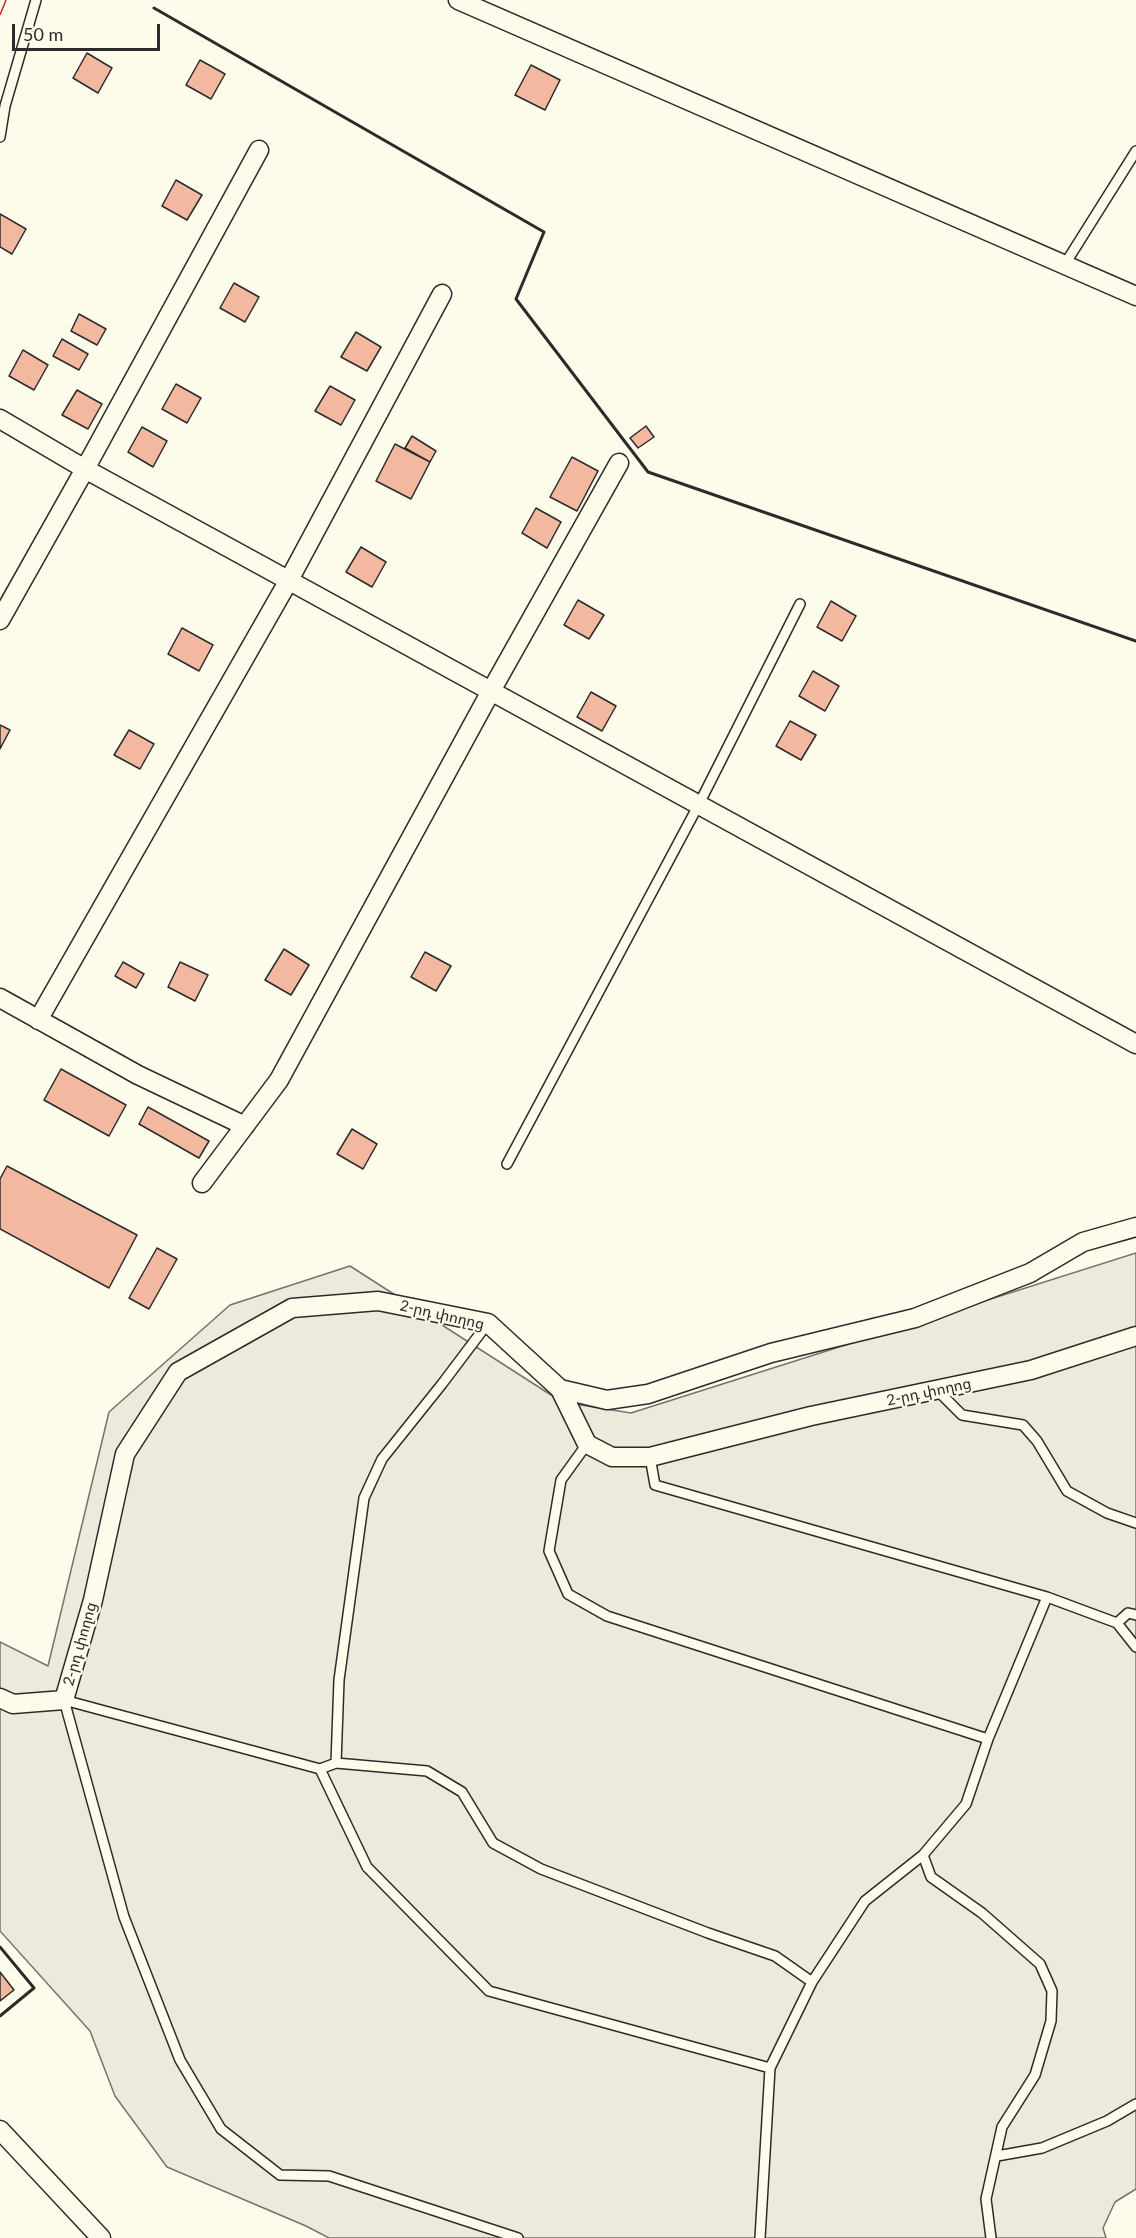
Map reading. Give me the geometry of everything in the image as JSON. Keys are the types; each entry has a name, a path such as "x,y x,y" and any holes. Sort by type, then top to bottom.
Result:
{"street":[{"path":"458,0 1136,296"},
{"path":"0,620 259,150"},
{"path":"38,1020 289,580 442,294"},
{"path":"0,419 85,469 1136,1044"},
{"path":"202,1183 279,1080 491,691 619,464"},
{"path":"0,998 138,1075 245,1126"},
{"path":"560,1389 607,1400 648,1394 771,1353 915,1318 1030,1273 1083,1242 1136,1227"},
{"name":"2-րդ փողոց","path":"0,1698 13,1704 64,1700 93,1600 126,1454 178,1372 292,1308 378,1301 488,1323 560,1389 587,1444 612,1456 650,1457 811,1416 1031,1370 1136,1336"},
{"path":"0,2130 101,2238"}],"lane":[{"path":"0,137 5,106 36,0"},
{"path":"1065,264 1136,151"},
{"path":"507,1164 699,804 800,604"},
{"path":"336,1763 339,1680 364,1498 382,1459 488,1323"},
{"path":"937,1390 962,1415 1023,1425 1037,1441 1067,1491 1107,1513 1136,1523"},
{"path":"587,1444 561,1480 549,1551 568,1594 607,1616 988,1739"},
{"path":"650,1457 655,1485 1047,1597 1117,1623 1136,1647"},
{"path":"760,2238 770,2068 812,1982 865,1901 923,1855 966,1804 988,1739 1047,1597"},
{"path":"1117,1623 1128,1612 1136,1615"},
{"path":"64,1700 320,1768 336,1763 427,1771 462,1792 493,1843 541,1869 775,1956 812,1982"},
{"path":"64,1700 124,1917 180,2060 221,2129 280,2175 329,2176 518,2238"},
{"path":"320,1768 367,1868 489,1991 770,2068"},
{"path":"923,1855 930,1877 982,1913 1040,1964 1052,1991 1050,2021 1035,2074 1002,2127 986,2199 991,2238"},
{"path":"997,2156 1042,2148 1107,2121 1136,2104"}],"shaded area":[{"path":"1136,1253 1136,2189 1115,2202 1103,2228 1106,2238 329,2238 167,2167 115,2096 90,2031 0,1931 0,1642 48,1666 109,1412 230,1305 350,1266 562,1402 631,1413"}],"building":[{"path":"87,53 112,68 98,93 73,78"},
{"path":"200,60 225,74 211,99 186,85"},
{"path":"531,65 560,80 545,110 515,95"},
{"path":"176,180 202,195 187,220 162,206"},
{"path":"0,214 26,229 12,254 0,247"},
{"path":"234,283 259,297 245,322 220,308"},
{"path":"79,314 106,329 97,345 71,331"},
{"path":"356,332 381,347 367,371 341,357"},
{"path":"62,339 88,354 79,370 53,356"},
{"path":"23,350 48,365 34,390 9,376"},
{"path":"176,384 201,398 187,423 162,409"},
{"path":"330,386 355,400 341,425 315,411"},
{"path":"77,390 102,404 88,429 62,415"},
{"path":"646,426 654,437 638,448 630,438"},
{"path":"142,427 167,441 153,467 128,452"},
{"path":"412,436 436,451 430,462 405,448"},
{"path":"395,444 430,462 411,499 376,481"},
{"path":"572,457 598,471 577,511 550,497"},
{"path":"536,508 561,522 547,548 522,533"},
{"path":"361,547 386,562 372,587 346,572"},
{"path":"578,600 604,615 589,639 564,625"},
{"path":"831,601 856,616 842,641 817,627"},
{"path":"182,628 213,645 199,671 168,654"},
{"path":"813,671 839,686 825,711 799,696"},
{"path":"591,692 616,706 602,731 577,717"},
{"path":"790,721 816,735 801,760 776,746"},
{"path":"0,725 10,730 0,749"},
{"path":"129,730 154,744 140,769 114,755"},
{"path":"284,949 309,965 291,995 265,980"},
{"path":"425,952 451,966 436,991 411,977"},
{"path":"123,962 144,974 136,988 115,976"},
{"path":"180,962 208,975 195,1001 168,987"},
{"path":"61,1069 126,1105 109,1136 44,1100"},
{"path":"148,1107 209,1141 199,1158 139,1124"},
{"path":"352,1129 377,1144 363,1169 337,1154"},
{"path":"7,1166 137,1235 109,1288 0,1229 0,1179"},
{"path":"157,1248 177,1259 149,1309 129,1298"},
{"path":"0,1972 14,1990 0,2001"}],"wall":[{"path":"154,8 544,232 516,299 648,472 1136,641"},
{"path":"0,1947 34,1988 0,2016"}],"power":[{"path":"0,15 6,0"}]}
